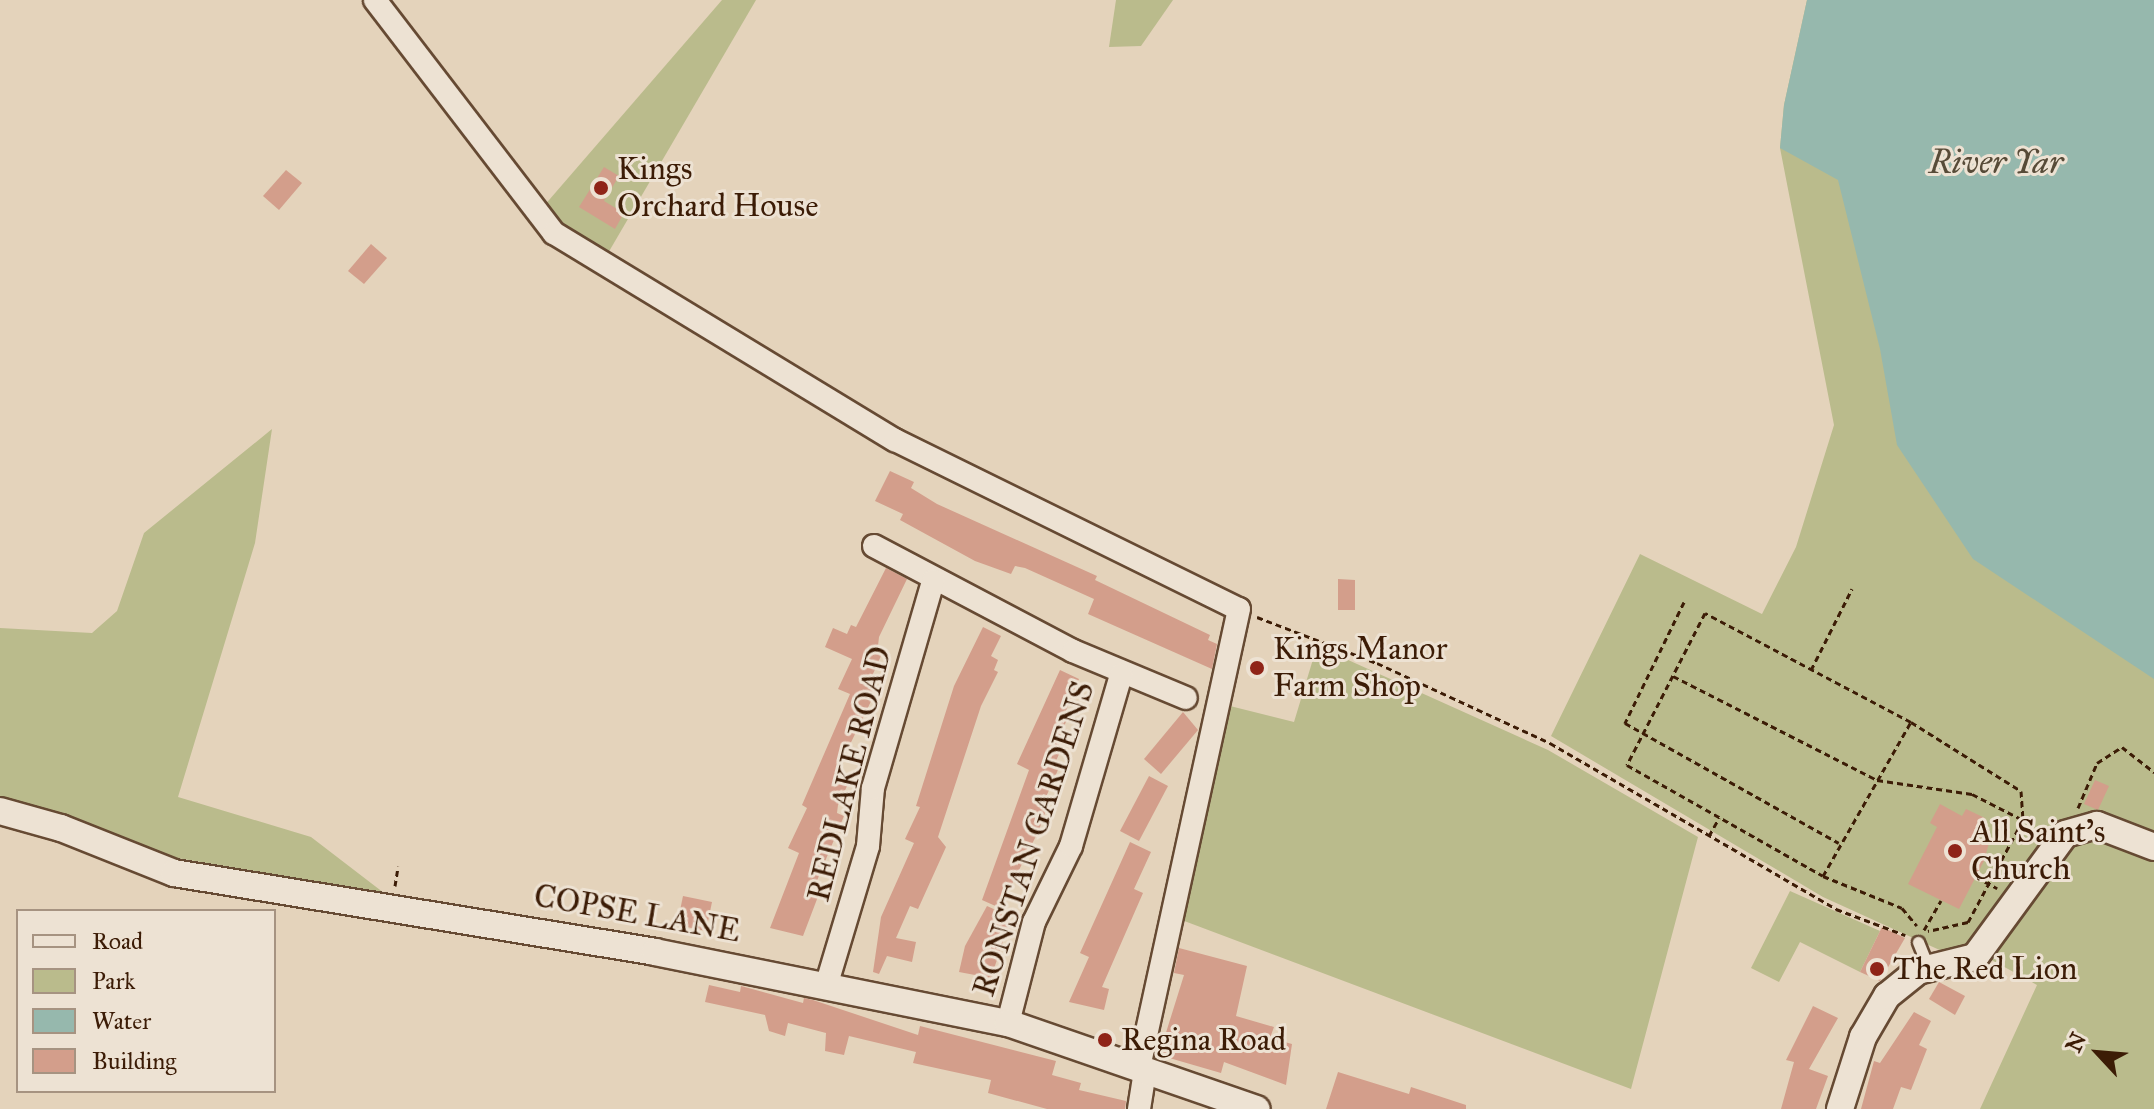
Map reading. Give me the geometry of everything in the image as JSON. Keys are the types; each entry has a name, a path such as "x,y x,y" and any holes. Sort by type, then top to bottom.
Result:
{"street":[{"path":"375,0 554,233 706,330 895,440 1239,609 1142,1068 1139,1109"},
{"path":"874,546 933,581 1121,675 1186,698"},
{"name":"REDLAKE ROAD","path":"827,983 868,846 873,788 933,581"},
{"name":"RONSTAN GARDENS","path":"1008,1023 1034,922 1071,846 1121,675"},
{"name":"COPSE LANE","path":"0,811 61,828 174,873 434,912 827,983 1008,1023 1257,1109"},
{"path":"1840,1109 1873,1017 1904,978 1929,969 1964,963 1981,951 2053,846 2075,828 2097,825 2154,847"}],"lane":[{"path":"1920,937 1929,969"}],"path":[{"path":"1811,670 1852,589"},
{"path":"1684,602 1625,723 1840,844"},
{"path":"1239,609 1486,713 1836,909 1920,937 1968,922 2023,820 2021,791 1911,722 1705,613 1627,765 1823,876 1902,908 1920,937"},
{"path":"1673,676 1877,780 1972,794 2023,820"},
{"path":"1823,876 1911,722"},
{"path":"2075,828 2079,802 2097,763 2122,747 2154,772"},
{"path":"1709,836 1719,817"},
{"path":"1976,877 2005,893"},
{"path":"1920,937 1941,900"}],"green space":[{"path":"722,0 756,0 604,260 560,228 543,207"},
{"path":"1116,0 1173,0 1141,46 1109,47"},
{"path":"1807,0 2154,476 2154,839 2099,818 1979,945 1955,957 1823,897 1551,736 1640,554 1762,614 1796,547 1834,425 1780,148 1784,105"},
{"path":"272,429 255,543 178,797 311,837 384,893 171,857 66,814 0,796 0,628 92,633 117,611 144,533"},
{"path":"1317,646 1548,750 1698,837 1631,1089 1179,919 1226,705 1294,722"},
{"path":"2097,833 2154,854 2154,1109 1980,1109 2037,985 1988,958 2072,839"},
{"path":"1790,891 1880,931 1860,972 1800,942 1779,982 1751,968"}],"water":[{"name":"River Yar","path":"1807,0 2154,0 2154,679 1973,559 1897,445 1880,349 1838,180 1780,148 1784,105"}],"building":[{"name":"Kings Orchard House","path":"604,167 619,176 604,201 624,213 615,229 579,207"},
{"path":"286,170 302,183 279,210 263,196"},
{"path":"371,244 387,258 364,284 348,271"},
{"path":"890,471 914,482 911,488 937,504 1097,576 1095,580 1210,635 1208,640 1217,644 1212,669 1088,614 1094,599 1025,568 1015,566 1011,574 975,561 900,520 903,514 875,501"},
{"path":"886,568 907,579 879,637 878,646 884,649 869,683 878,687 838,769 843,771 838,780 848,784 837,813 844,816 816,883 822,886 803,936 770,928 799,853 788,848 807,808 802,805 850,694 838,689 852,659 825,647 833,628 847,634 851,625 856,627"},
{"path":"1338,579 1355,580 1355,610 1338,610"},
{"path":"983,627 1001,636 991,656 998,660 994,670 998,672 981,706 938,837 946,847 918,909 910,906 896,938 916,942 912,962 887,956 879,974 873,972 881,917 914,843 905,839 920,807 916,806 954,686"},
{"path":"1060,670 1079,679 1064,716 1068,718 1063,728 1069,731 1056,761 1061,763 1046,797 1050,799 1039,830 1000,908 982,900 1029,770 1017,764"},
{"path":"1183,712 1198,730 1161,774 1144,759"},
{"path":"1149,776 1168,786 1139,841 1120,831"},
{"path":"2095,780 2109,786 2098,810 2084,804"},
{"name":"All Saint's Church","path":"1940,804 1962,816 1966,809 1985,818 1976,836 1989,843 1984,861 1959,909 1908,884 1937,827 1930,823"},
{"path":"1130,842 1151,852 1134,889 1143,893 1102,987 1109,989 1104,1010 1069,1002 1089,957 1080,953"},
{"path":"683,896 712,902 706,931 677,925"},
{"path":"987,906 1011,917 991,978 959,972 965,946"},
{"path":"1882,927 1905,938 1880,981 1860,972"},
{"path":"1179,948 1247,966 1236,1016 1274,1027 1270,1038 1292,1044 1286,1085 1224,1062 1221,1073 1159,1055 1184,975 1174,973"},
{"path":"1939,982 1965,996 1955,1015 1929,999"},
{"path":"709,985 740,992 741,986 803,1003 804,998 918,1035 920,1026 1056,1061 1052,1075 1081,1083 1079,1090 1126,1101 1125,1109 1047,1109 988,1093 991,1080 913,1063 916,1052 849,1036 844,1055 825,1051 826,1033 788,1023 785,1036 769,1031 765,1015 705,1002"},
{"path":"1813,1006 1838,1018 1809,1069 1828,1076 1816,1109 1781,1109 1794,1062 1786,1060"},
{"path":"1914,1012 1931,1021 1919,1045 1927,1049 1911,1090 1901,1087 1893,1109 1861,1109 1874,1061 1880,1063"},
{"path":"1338,1072 1409,1094 1411,1087 1466,1105 1466,1109 1326,1109"}],"place":[{"name":"Kings Orchard House","path":"601,188"},
{"name":"Kings Manor Farm Shop","path":"1257,668"},
{"name":"All Saint's Church","path":"1955,851"},
{"name":"The Red Lion","path":"1877,969"},
{"name":"Regina Road","path":"1105,1040"}]}
